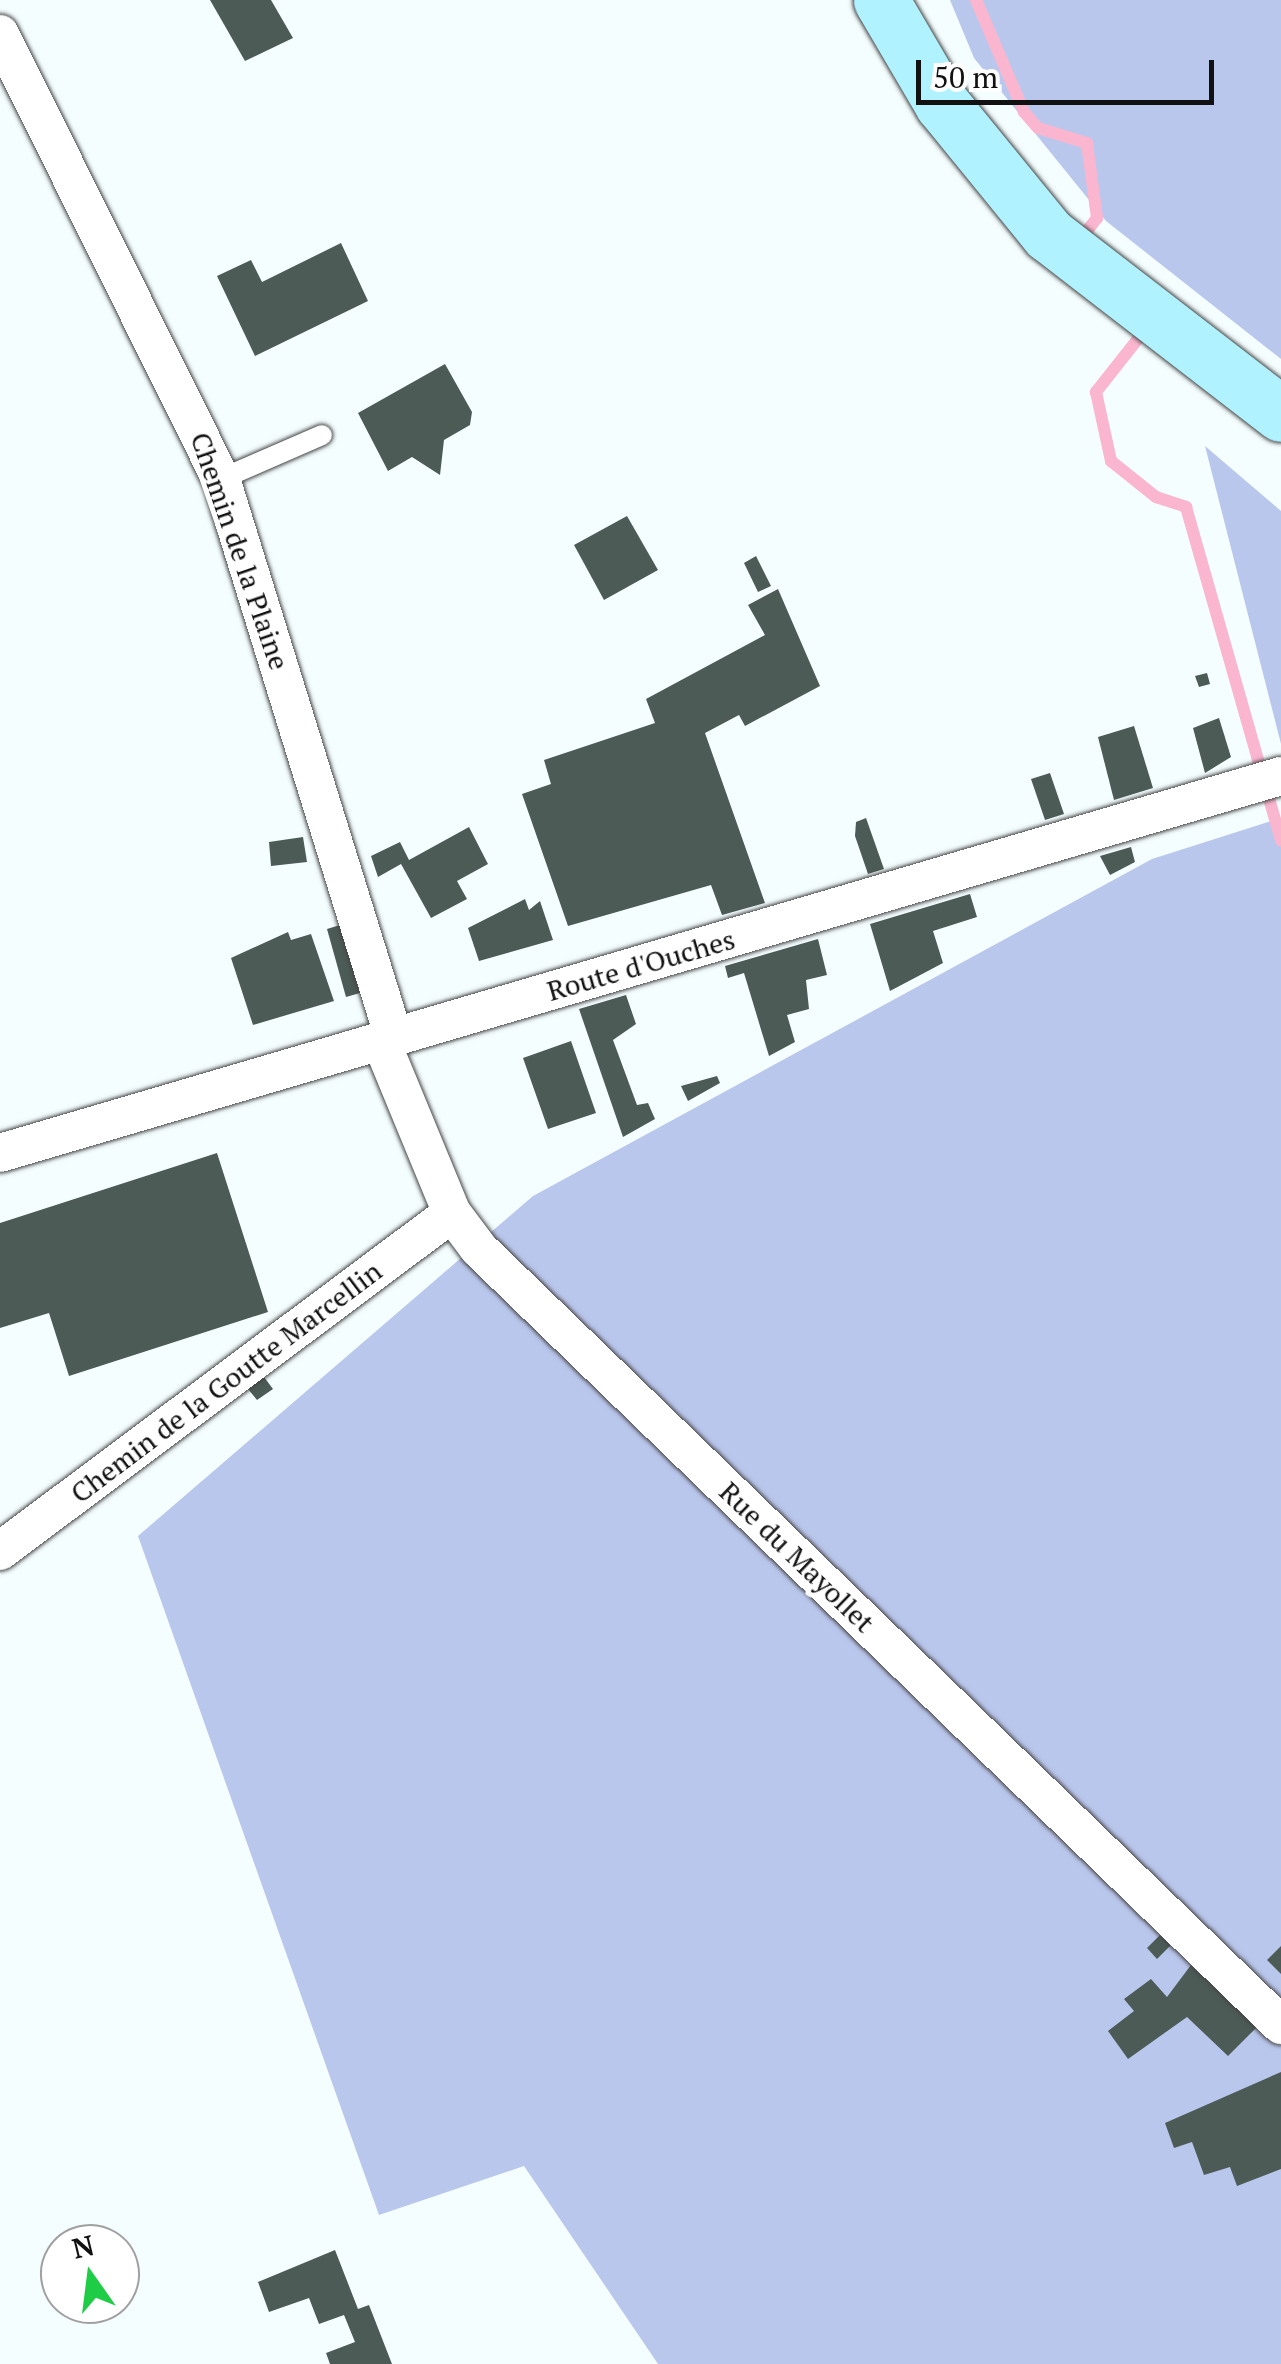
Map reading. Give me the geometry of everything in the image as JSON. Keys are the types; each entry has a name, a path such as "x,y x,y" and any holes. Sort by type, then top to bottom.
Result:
{"main road":[{"path":"882,0 942,104 1054,239 1281,414"}],"street":[{"name":"Chemin de la Plaine","path":"0,34 221,479 387,1040"},
{"name":"Route d'Ouches","path":"0,1153 1281,776"},
{"name":"Rue du Mayollet","path":"387,1040 452,1213 1281,2025"},
{"name":"Chemin de la Goutte Marcellin","path":"0,1551 452,1213"}],"lane":[{"path":"221,479 322,435"}],"shaded area":[{"path":"950,0 1281,0 1281,359 1106,221 974,58"},
{"path":"1205,446 1281,511 1281,744"},
{"path":"1281,818 1281,2364 658,2364 524,2166 379,2215 138,1536 533,1196 1152,859"}],"building":[{"path":"210,0 271,0 293,38 245,61"},
{"path":"341,243 368,301 255,356 217,276 251,260 262,282"},
{"path":"445,364 472,412 470,425 444,440 440,475 412,457 388,471 358,413"},
{"path":"627,516 658,570 604,600 574,545"},
{"path":"756,556 771,586 758,592 744,563"},
{"path":"778,589 820,686 745,726 739,715 705,733 765,903 722,915 711,885 568,926 522,794 551,784 544,760 655,723 646,699 765,635 748,605"},
{"path":"1207,673 1210,684 1199,687 1195,676"},
{"path":"1219,718 1231,757 1205,773 1193,728"},
{"path":"1134,726 1153,788 1114,800 1098,737"},
{"path":"1050,773 1064,814 1045,820 1031,779"},
{"path":"866,818 884,869 868,874 855,836 856,822"},
{"path":"469,827 488,864 457,881 467,899 431,918 401,864 378,877 371,856 400,842 409,860"},
{"path":"303,837 307,862 271,866 269,842"},
{"path":"1131,847 1135,862 1110,875 1100,856"},
{"path":"970,894 977,917 933,931 943,963 890,991 870,924"},
{"path":"525,899 529,910 540,901 553,940 479,961 468,928"},
{"path":"340,925 360,993 346,997 327,929"},
{"path":"288,932 291,940 311,934 334,1001 253,1025 231,958"},
{"path":"818,939 827,975 806,980 809,1009 787,1015 795,1042 769,1056 744,973 728,978 725,966"},
{"path":"626,995 636,1024 613,1040 637,1105 648,1103 655,1119 623,1137 579,1009"},
{"path":"571,1041 596,1113 548,1129 523,1058"},
{"path":"717,1076 720,1083 688,1101 681,1086"},
{"path":"217,1153 268,1312 69,1376 49,1313 0,1328 0,1223"},
{"path":"264,1377 273,1389 257,1400 248,1389"},
{"path":"1160,1935 1171,1945 1157,1959 1147,1948"},
{"path":"1281,1946 1281,1974 1267,1960"},
{"path":"1191,1965 1257,2027 1228,2056 1187,2017 1128,2059 1108,2031 1134,2011 1124,1999 1151,1979 1167,1997"},
{"path":"1281,2072 1281,2169 1237,2186 1230,2167 1204,2175 1192,2142 1174,2148 1165,2123"},
{"path":"335,2250 358,2309 369,2305 392,2364 330,2364 326,2353 355,2342 344,2315 319,2324 309,2298 269,2312 258,2282"}],"waterway":[{"path":"976,0 1024,112 1038,128 1087,143 1097,218 1079,241"},
{"path":"1137,328 1141,335 1096,392 1111,461 1156,497 1186,507 1281,841"}]}
